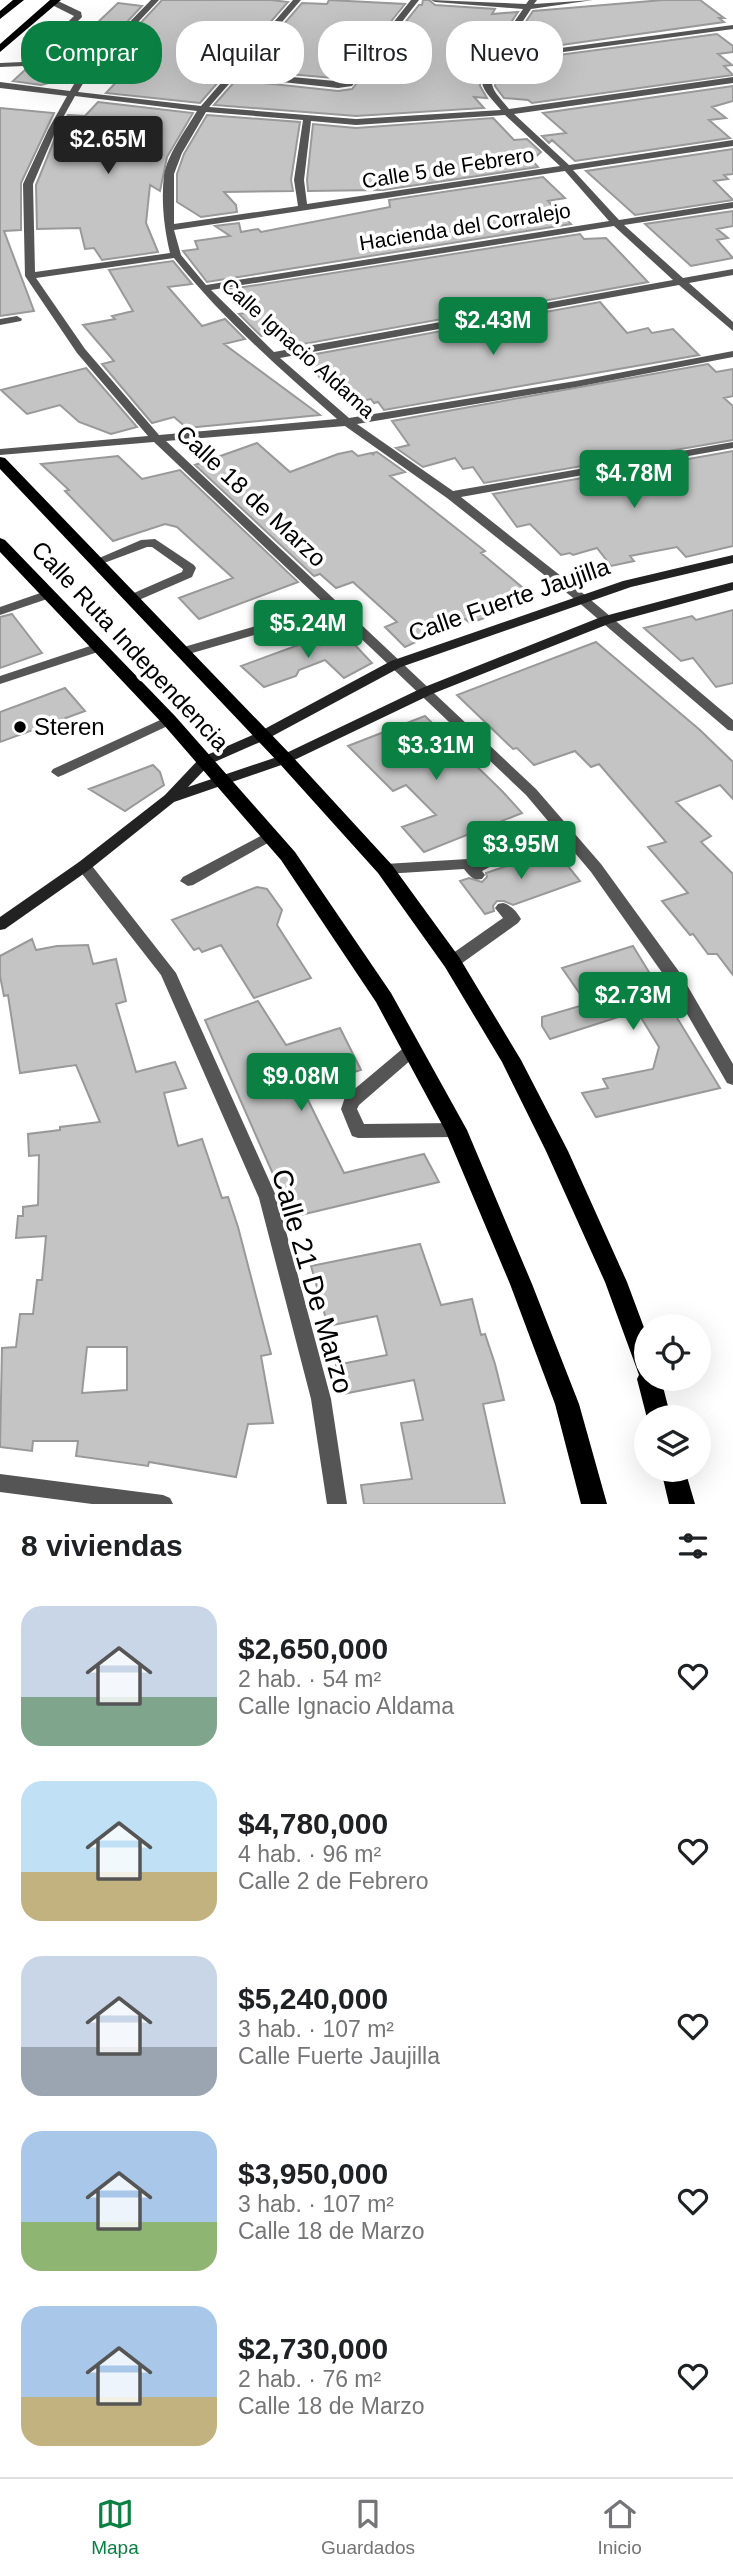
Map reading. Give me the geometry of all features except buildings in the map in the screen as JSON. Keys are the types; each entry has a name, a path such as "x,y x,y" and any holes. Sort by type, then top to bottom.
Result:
{"main road":[{"path":"2,12 19,0"},
{"path":"0,48 54,1"},
{"name":"Calle Ruta Independencia","path":"0,461 285,759 385,869 452,962 510,1060 557,1151 616,1282 634,1333"},
{"name":"Calle Ruta Independencia","path":"1,545 169,720 270,836 322,904 384,998 456,1130 521,1284 567,1404 594,1504"},
{"name":"Calle Fuerte Jaujilla","path":"0,925 84,866 170,798 205,761 262,736 396,664 581,598 626,584 733,559"},
{"name":"Calle Fuerte Jaujilla","path":"170,798 224,782 285,759 427,691 606,620 733,586"},
{"path":"676,1482 682,1504"}],"street":[{"path":"155,0 84,74 52,130 28,184 30,276 176,255"},
{"name":"Calle Ignacio Aldama","path":"279,21 297,0"},
{"path":"304,81 349,84 415,0"},
{"path":"435,0 531,4 589,0"},
{"path":"0,65 24,64 34,60 78,17 78,14 54,1"},
{"path":"520,21 531,4"},
{"path":"563,50 733,27"},
{"path":"0,85 307,120 389,122 506,112 733,80"},
{"name":"Calle Ignacio Aldama","path":"226,84 203,109 177,153 169,174 169,228 176,255 204,288 272,356 347,422 451,495 727,714 733,727"},
{"path":"488,84 506,112 566,167 616,223 677,281 733,328"},
{"path":"303,208 299,180 307,120"},
{"name":"Calle 5 de Febrero","path":"169,228 733,143"},
{"name":"Hacienda del Corralejo","path":"204,288 733,205"},
{"path":"272,356 733,272"},
{"name":"Calle 18 de Marzo","path":"30,276 81,351 156,438 427,691 530,792 559,825 596,869 674,977 733,1079"},
{"path":"0,322 17,319"},
{"path":"0,453 347,422 576,384 733,354"},
{"path":"451,495 733,445"},
{"path":"96,562 145,543 155,543 190,568 187,574 132,599"},
{"path":"0,611 48,594"},
{"path":"183,652 273,625"},
{"path":"0,680 99,647"},
{"path":"58,772 169,720"},
{"path":"385,869 468,864 475,873 559,825"},
{"path":"188,881 270,836"},
{"name":"Calle 21 De Marzo","path":"84,866 168,973 268,1198 321,1399 337,1504"},
{"path":"452,962 513,919 503,908"},
{"path":"413,1049 351,1102 349,1109 358,1131 456,1130"},
{"path":"0,1483 163,1504"}],"place":[{"name":"Steren","path":"20,727"}]}
